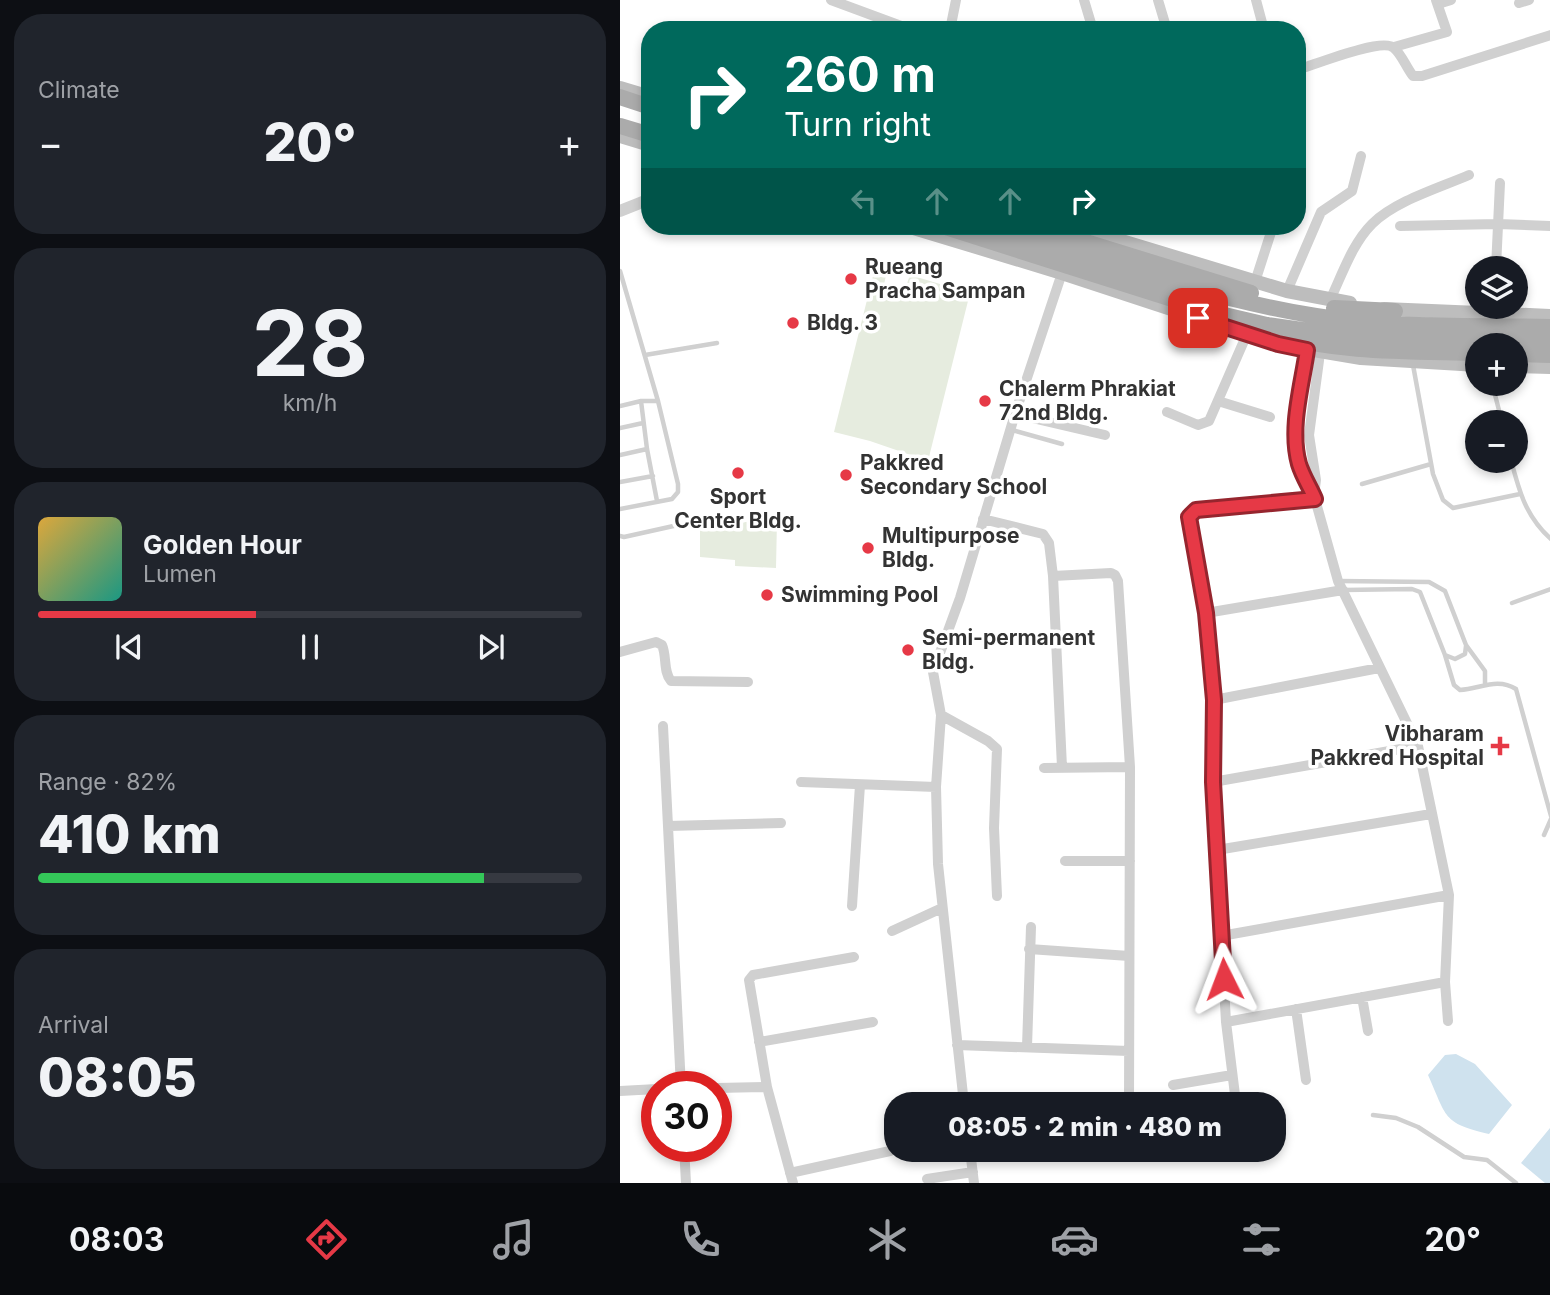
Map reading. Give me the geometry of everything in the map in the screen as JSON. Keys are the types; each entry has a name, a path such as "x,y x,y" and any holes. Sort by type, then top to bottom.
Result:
{"main road":[{"path":"620,88 641,94"},
{"path":"620,97 641,104"},
{"path":"620,107 641,114"},
{"path":"620,126 641,132"},
{"path":"620,136 641,142"},
{"path":"937,235 1247,334 1314,351 1412,362 1465,364"},
{"path":"970,235 1294,340 1329,346 1465,352"},
{"path":"1020,235 1172,283 1318,317 1380,323 1550,327"},
{"path":"1064,235 1283,302 1324,308 1465,311"},
{"path":"1101,235 1287,291 1395,311"},
{"path":"1216,313 1316,332 1380,338 1550,343"},
{"path":"1528,314 1550,316"},
{"path":"1528,354 1550,355"},
{"path":"1528,366 1550,367"}],"street":[{"path":"831,0 888,21"},
{"path":"952,21 957,0"},
{"path":"1084,0 1090,21"},
{"path":"1158,0 1164,21"},
{"path":"1256,0 1262,21"},
{"path":"1394,47 1447,32 1437,2 1451,0"},
{"path":"1306,67 1373,46 1388,44 1394,47 1413,76 1422,76 1550,35"},
{"path":"1287,291 1321,212 1352,191 1361,156"},
{"path":"1330,300 1354,248 1371,225 1389,211 1469,175"},
{"path":"1497,256 1500,183"},
{"path":"620,211 641,203"},
{"path":"1400,226 1550,226"},
{"path":"1255,282 1270,235"},
{"path":"963,1092 938,864 936,788 941,716 933,672 960,598 1010,429 1062,273"},
{"path":"1167,412 1202,425 1209,421 1247,334"},
{"path":"1314,351 1309,435 1316,480 1314,497 1340,585 1418,746 1449,895 1445,982 1448,1021"},
{"path":"1218,401 1270,417"},
{"path":"1015,414 1105,435"},
{"path":"1234,1092 1226,1022 1221,936 1213,782 1214,700 1206,613 1189,517 1196,510 1314,497"},
{"path":"983,519 1043,534 1047,538 1053,576 1062,767"},
{"path":"1053,576 1111,573 1118,580 1130,767 1129,1092"},
{"path":"1206,613 1340,585"},
{"path":"620,652 656,642 662,645 665,652 667,676 671,681 748,682"},
{"path":"1214,700 1379,668"},
{"path":"941,716 988,741 997,749 994,828 997,896"},
{"path":"663,726 680,1071"},
{"path":"1213,782 1418,746"},
{"path":"1044,768 1130,767"},
{"path":"801,782 936,788"},
{"path":"852,906 860,785"},
{"path":"1217,850 1431,814"},
{"path":"668,826 781,823"},
{"path":"1065,861 1130,861"},
{"path":"1221,936 1449,895"},
{"path":"892,931 942,908"},
{"path":"1027,1047 1031,927"},
{"path":"1029,949 1129,956"},
{"path":"854,957 750,977 749,980 767,1087 792,1178 884,1153"},
{"path":"1226,1022 1445,982"},
{"path":"1362,997 1368,1031"},
{"path":"1296,1009 1306,1080"},
{"path":"759,1042 873,1022"},
{"path":"957,1045 1129,1051"},
{"path":"1173,1085 1232,1076"},
{"path":"732,1088 767,1087"},
{"path":"620,1091 641,1090"},
{"path":"685,1162 686,1183"},
{"path":"927,1179 973,1178"}],"lane":[{"path":"620,271 678,484 678,492 672,499 620,509"},
{"path":"645,355 717,343"},
{"path":"1412,362 1431,464 1443,500 1453,508 1520,494"},
{"path":"620,406 641,401 657,401"},
{"path":"641,401 657,501"},
{"path":"620,428 643,423"},
{"path":"1010,429 1062,444"},
{"path":"620,454 647,449"},
{"path":"1362,484 1431,464"},
{"path":"1514,473 1531,518 1550,539"},
{"path":"620,482 653,476"},
{"path":"620,536 687,523"},
{"path":"1340,585 1430,582 1445,591 1466,645 1485,671 1485,683"},
{"path":"1340,585 1412,589 1420,592 1454,685 1460,690 1471,690 1485,683 1509,685 1516,689 1550,817 1543,835"},
{"path":"1512,603 1550,589"},
{"path":"1445,655 1455,659 1465,654 1466,645"},
{"path":"1372,1115 1396,1118 1418,1127 1464,1157 1487,1160 1516,1183"}],"shaded area":[{"path":"875,268 887,271 881,298 896,289 905,289 910,275 970,293 928,461 834,432"},
{"path":"777,520 776,568 735,566 735,560 700,557 700,525"}],"water":[{"path":"1456,1054 1475,1064 1512,1105 1489,1134 1454,1122 1443,1109 1428,1075 1445,1055"},
{"path":"1550,1128 1550,1183 1545,1183 1521,1163"}],"place":[{"name":"Rueang Pracha Sampan","path":"851,279"},
{"name":"Bldg. 3","path":"793,323"},
{"name":"Chalerm Phrakiat 72nd Bldg.","path":"985,401"},
{"name":"Sport Center Bldg.","path":"738,473"},
{"name":"Pakkred Secondary School","path":"846,475"},
{"name":"Multipurpose Bldg.","path":"868,548"},
{"name":"Swimming Pool","path":"767,595"},
{"name":"Semi-permanent Bldg.","path":"908,650"},
{"name":"Vibharam Pakkred Hospital","path":"1500,746"}],"route":[{"path":"1198,318 1278,344 1307,350 1295,434 1299,462 1306,484 1315,499 1196,510 1189,517 1206,613 1214,700 1213,782 1224,979"}]}
